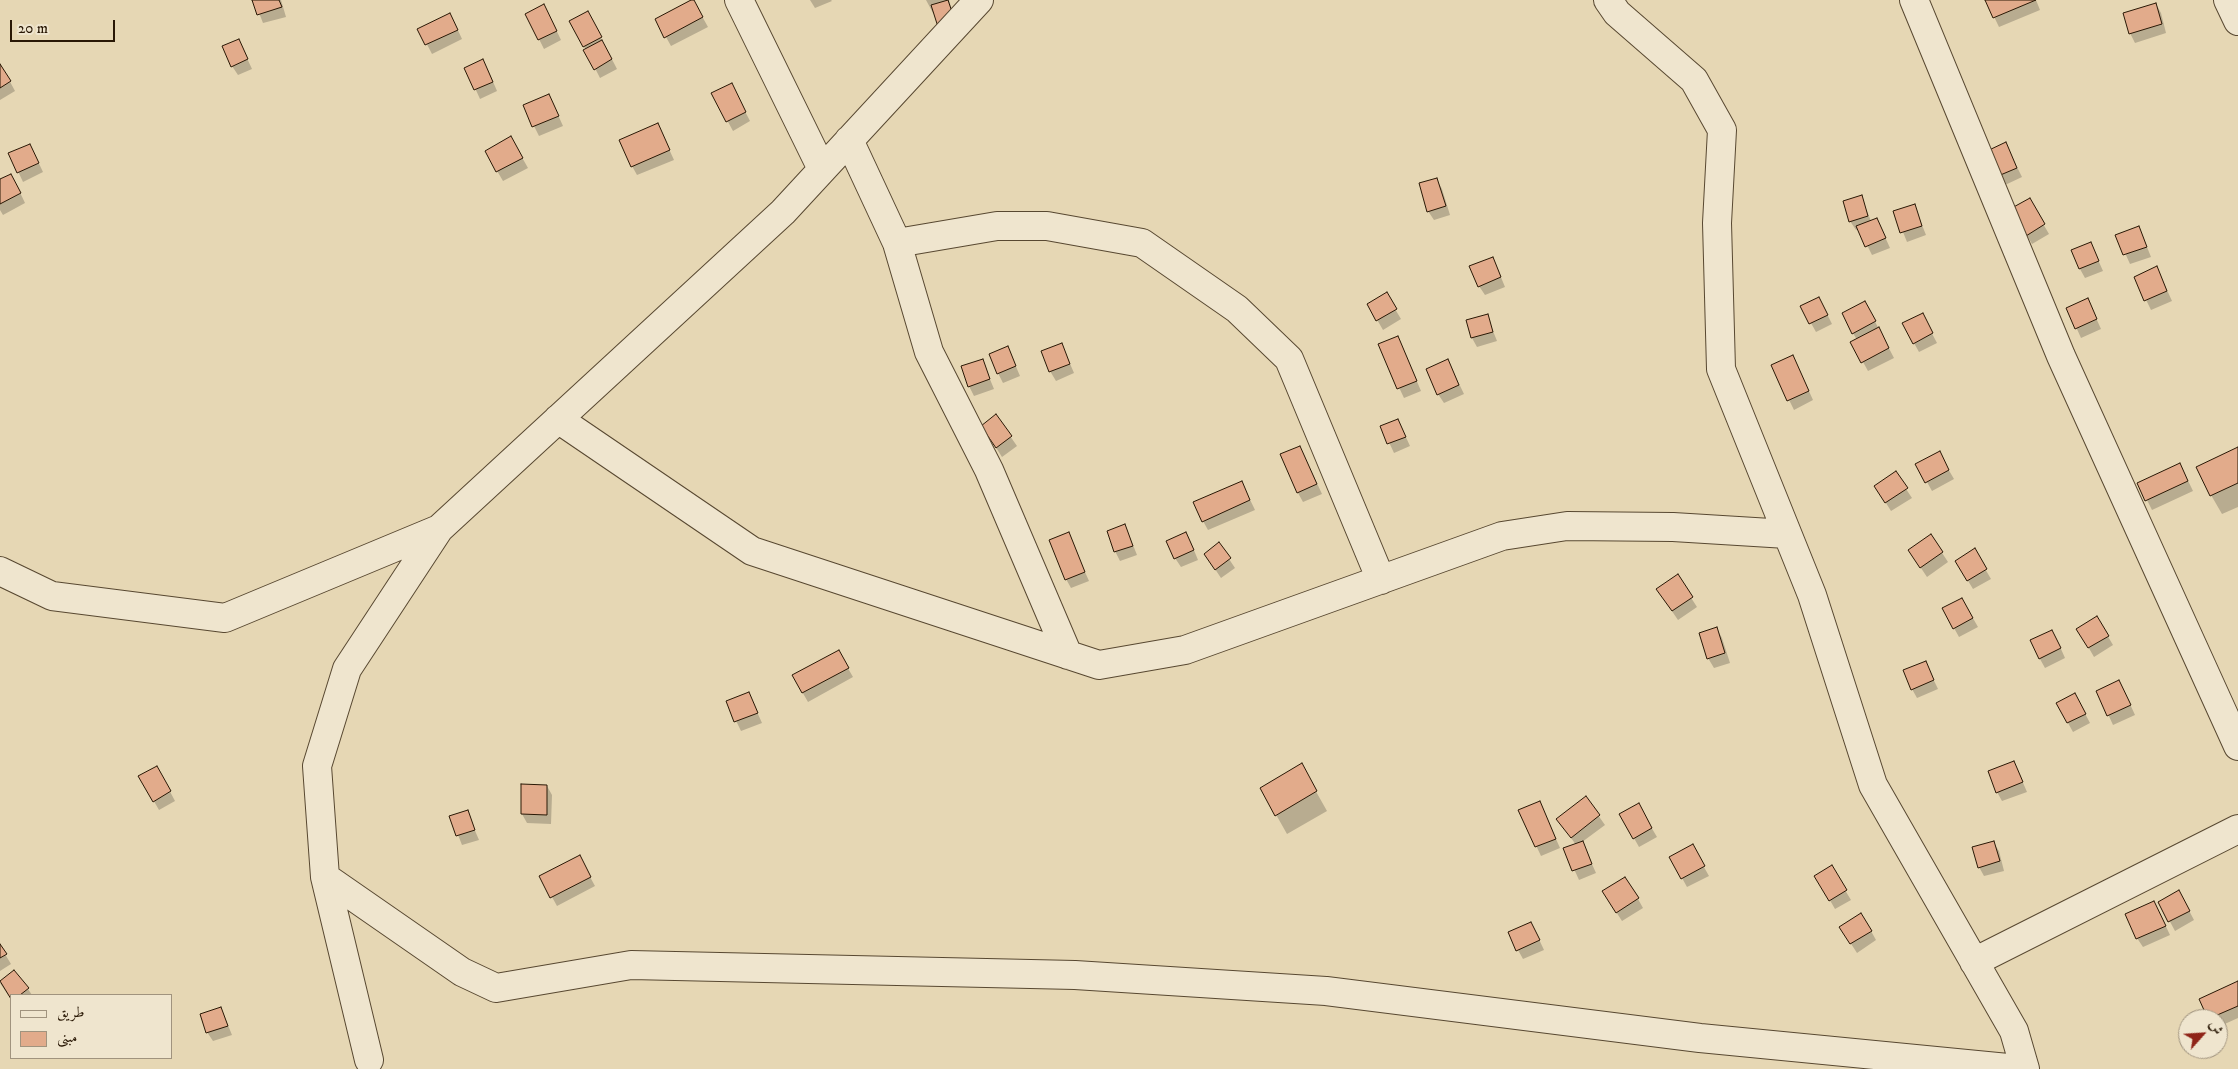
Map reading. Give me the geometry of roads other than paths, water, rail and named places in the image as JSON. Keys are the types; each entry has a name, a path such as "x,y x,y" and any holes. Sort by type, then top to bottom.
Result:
{"street":[{"path":"739,0 822,169"},
{"path":"369,1060 325,877 317,766 347,669 439,529 783,212 979,0"},
{"path":"1608,0 1617,13 1694,80 1722,130 1717,224 1721,369 1812,595 1873,784 2014,1032 2025,1069"},
{"path":"1914,0 2061,356 2238,746"},
{"path":"2228,0 2238,21"},
{"path":"849,140 897,243 929,352 989,470 1068,654"},
{"path":"897,243 997,226 1039,226 1142,243 1238,309 1289,359 1381,580"},
{"path":"558,419 752,551 1099,665 1185,650 1502,536 1567,526 1673,527 1787,534"},
{"path":"0,571 52,596 224,618 439,529"},
{"path":"1974,962 2238,828"},
{"path":"325,877 462,972 496,988 631,965 1075,975 1326,991 1700,1038 2018,1069"}]}
